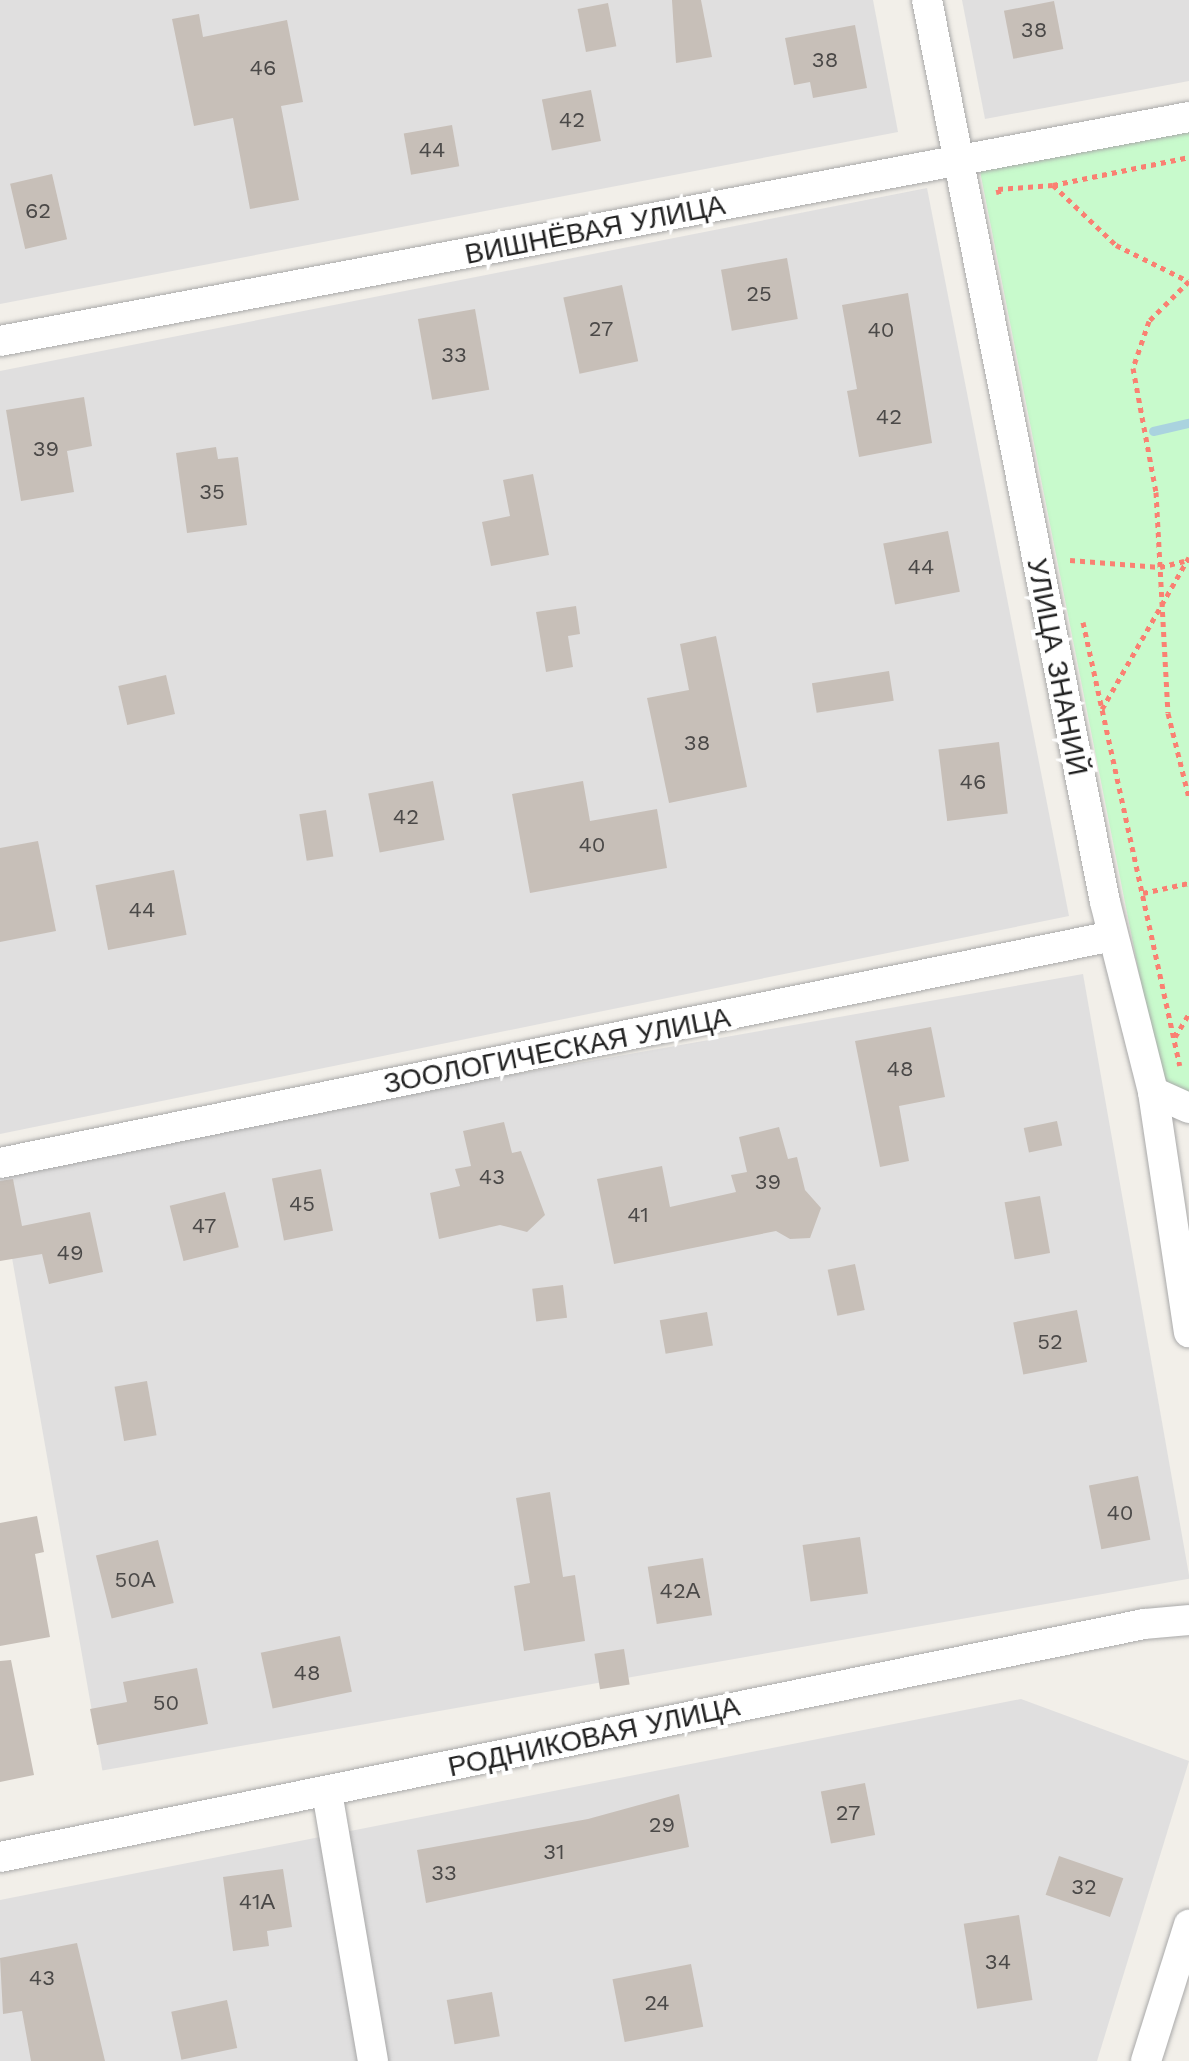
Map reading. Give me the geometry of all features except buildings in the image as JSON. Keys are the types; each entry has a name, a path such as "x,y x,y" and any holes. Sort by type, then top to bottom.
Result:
{"street":[{"name":"УЛИЦА ЗНАНИЙ","path":"927,0 954,160 1113,936 1153,1092 1189,1332"},
{"name":"ВИШНЁВАЯ УЛИЦА","path":"0,341 1189,117"},
{"name":"ЗООЛОГИЧЕСКАЯ УЛИЦА","path":"0,1163 1113,936"},
{"path":"1153,1092 1189,1108"},
{"name":"РОДНИКОВАЯ УЛИЦА","path":"0,1857 1144,1624 1189,1620"},
{"path":"327,1792 372,2061"},
{"path":"1146,2061 1189,1926"}],"path":[{"path":"1002,208 998,189 1053,185 1189,157"},
{"path":"1053,185 1116,245 1189,281 1149,321 1133,368 1156,492 1168,713 1189,798"},
{"path":"1066,540 1074,579"},
{"path":"1070,560 1160,567 1187,559"},
{"path":"1102,709 1187,559"},
{"path":"1082,616 1181,1070 1189,1074"},
{"path":"1142,893 1189,883"},
{"path":"1174,1038 1189,1014"}],"shaded area":[{"path":"0,0 873,0 898,132 0,304"},
{"path":"962,0 1189,0 1189,81 985,119"},
{"path":"927,188 1069,916 0,1134 0,371"},
{"path":"1083,974 1189,1579 102,1770 0,1190 0,1165"},
{"path":"1021,1699 1189,1761 1097,2061 0,2061 0,1900"}],"green space":[{"path":"1189,132 1189,1095 1161,1084 980,171"}],"waterway":[{"path":"1153,431 1189,423"}]}
